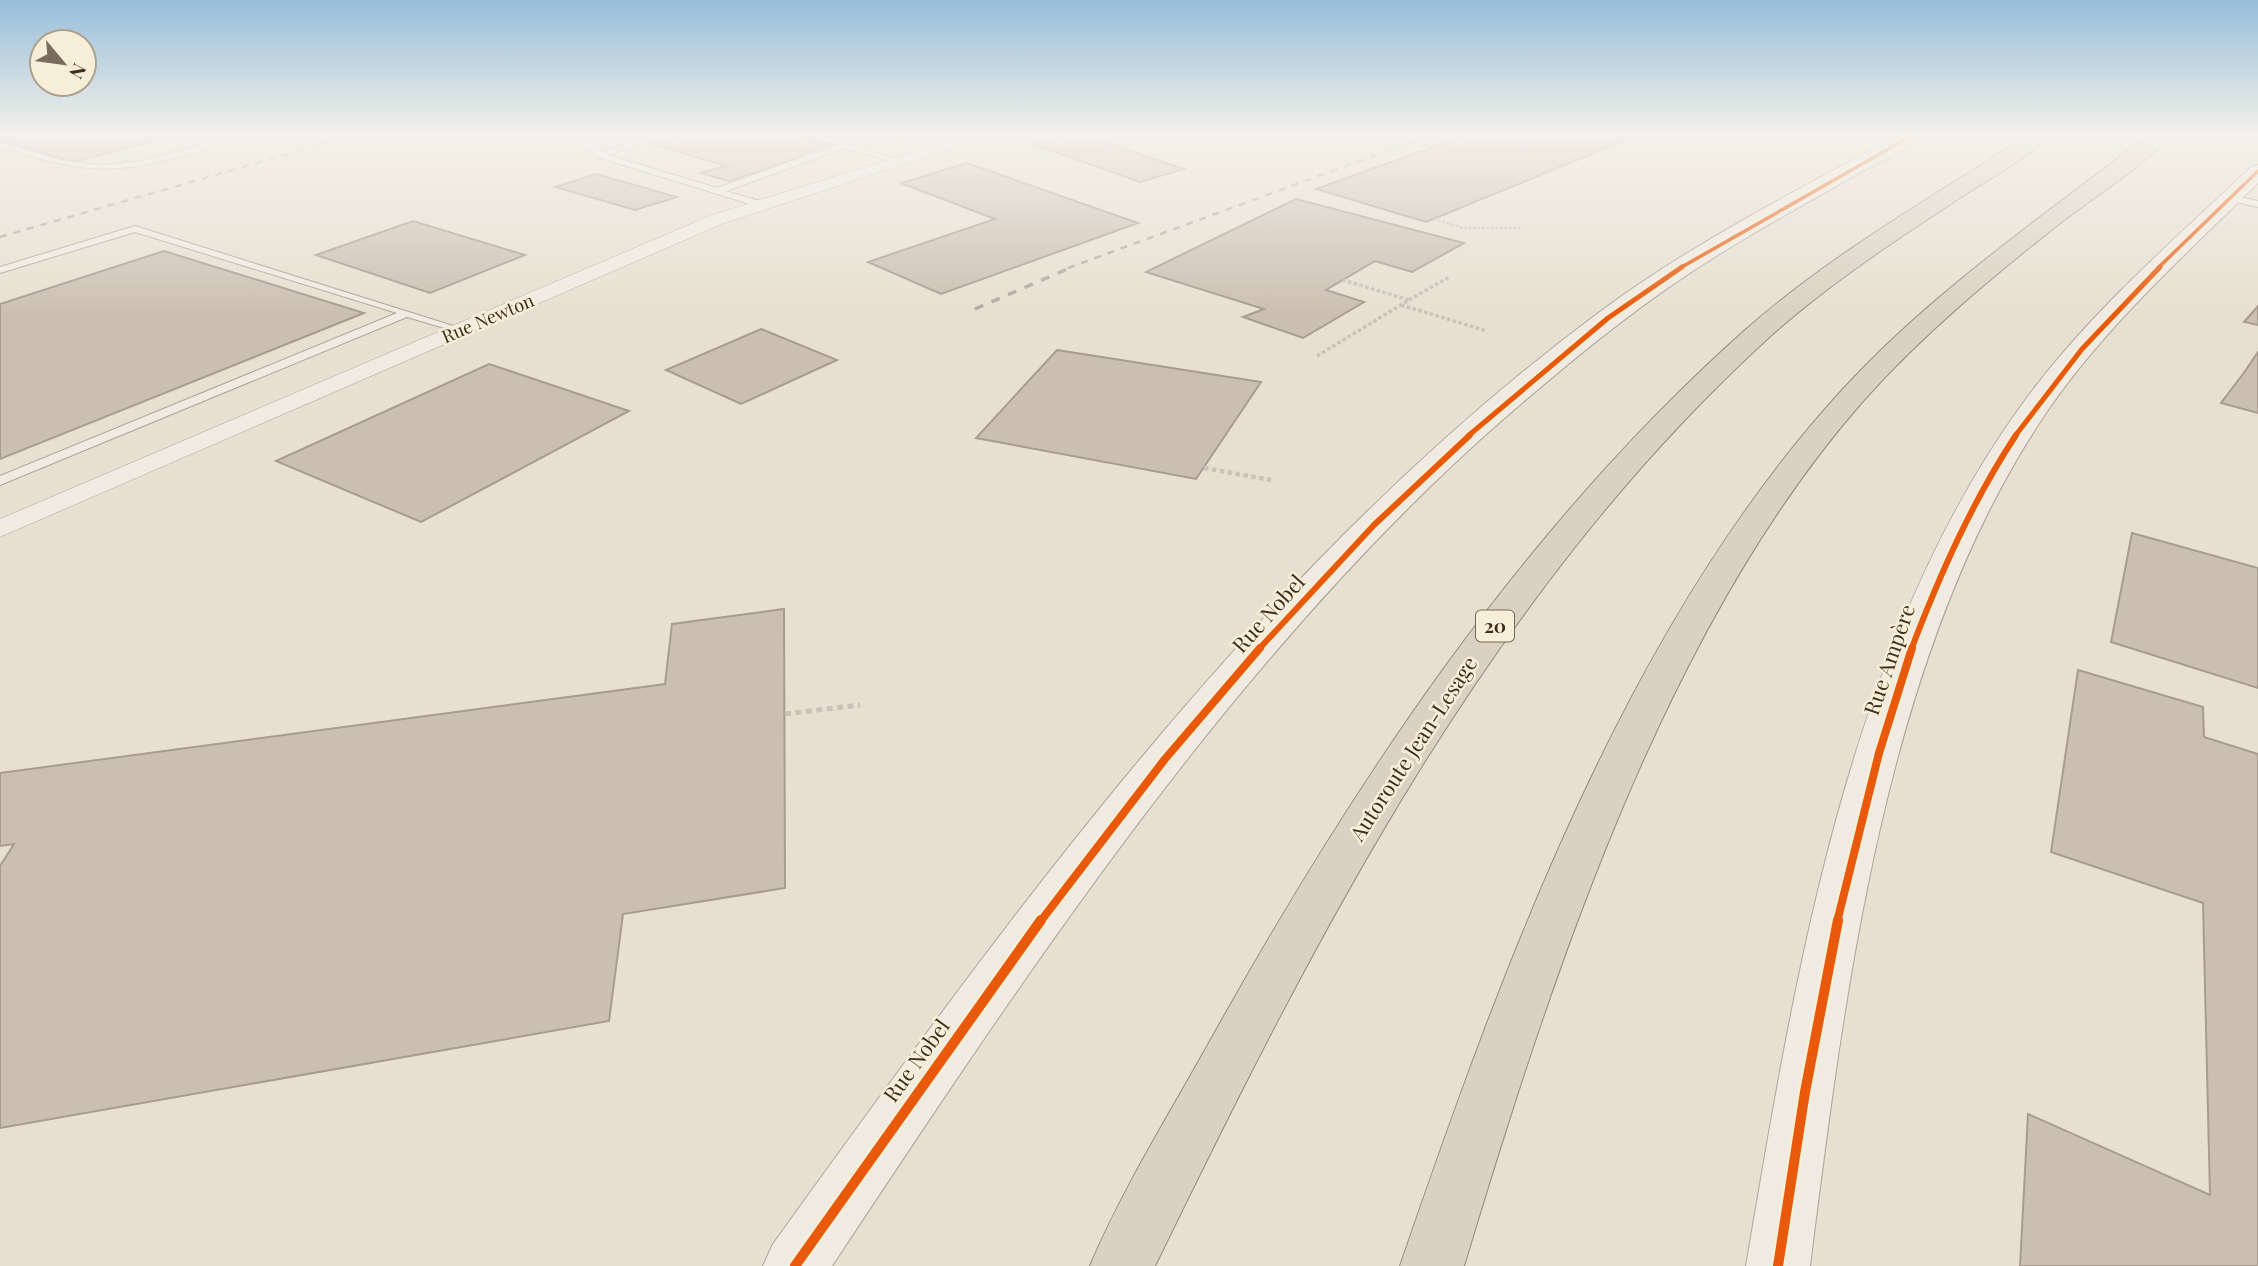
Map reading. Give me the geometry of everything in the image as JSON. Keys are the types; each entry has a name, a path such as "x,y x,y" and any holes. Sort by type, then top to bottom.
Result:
{"highway":[{"name":"Autoroute Jean-Lesage","path":"1122,1266 1247,1025 1356,838 1471,660 1573,525 1666,419 1779,316 1865,252 1953,194"},
{"path":"1432,1266 1520,1009 1579,858 1666,673 1740,542 1811,446 1899,348 1958,296 2087,194"}],"street":[{"name":"Rue Newton","path":"0,529 718,219 797,194"},
{"name":"Rue Nobel","path":"795,1266 1002,972 1117,821 1248,663 1382,518 1499,407 1626,305 1730,239 1809,194"},
{"name":"Rue Ampère","path":"1778,1266 1808,1062 1842,896 1892,705 1935,586 1988,479 2039,401 2103,326 2246,194"}],"lane":[{"path":"728,194 763,205"},
{"path":"0,270 135,229 461,331"},
{"path":"0,481 407,313"}],"path":[{"path":"1434,219 1463,228 1521,229"},
{"path":"1317,356 1451,276"},
{"path":"1343,280 1409,300"},
{"path":"1401,305 1486,331"},
{"path":"1204,468 1271,480"},
{"path":"785,714 860,705"}],"building":[{"path":"580,194 667,194 677,197 635,210"},
{"path":"930,194 1056,194 1138,223 941,294 868,262 995,219"},
{"path":"1333,194 1494,194 1426,222"},
{"path":"1296,199 1464,243 1412,272 1375,261 1326,290 1364,302 1303,338 1243,317 1264,309 1146,272"},
{"path":"413,221 525,255 430,293 316,255"},
{"path":"164,251 364,313 0,459 0,304"},
{"path":"2258,306 2258,325 2244,322"},
{"path":"761,329 837,360 741,404 666,370"},
{"path":"1057,350 1261,382 1196,479 976,438"},
{"path":"2258,352 2258,413 2221,403 2243,374"},
{"path":"489,364 629,411 421,522 276,461"},
{"path":"2132,533 2258,568 2258,688 2111,642"},
{"path":"784,609 785,888 623,914 609,1021 0,1128 0,866 14,844 0,846 0,773 665,684 672,624"},
{"path":"2078,670 2203,707 2204,737 2258,754 2258,1266 2020,1266 2028,1114 2210,1195 2203,903 2051,852"}],"railway":[{"path":"0,237 149,194"},
{"path":"1068,268 1269,194"},
{"path":"975,309 1072,267"}],"cycle path":[{"path":"795,1266 974,1010 1068,883 1165,759 1267,640 1374,525 1487,418 1608,318 1719,244 1807,194"},
{"path":"1778,1266 1815,1034 1838,919 1879,753 1929,602 1974,505 2030,414 2110,318 2235,194"}]}
